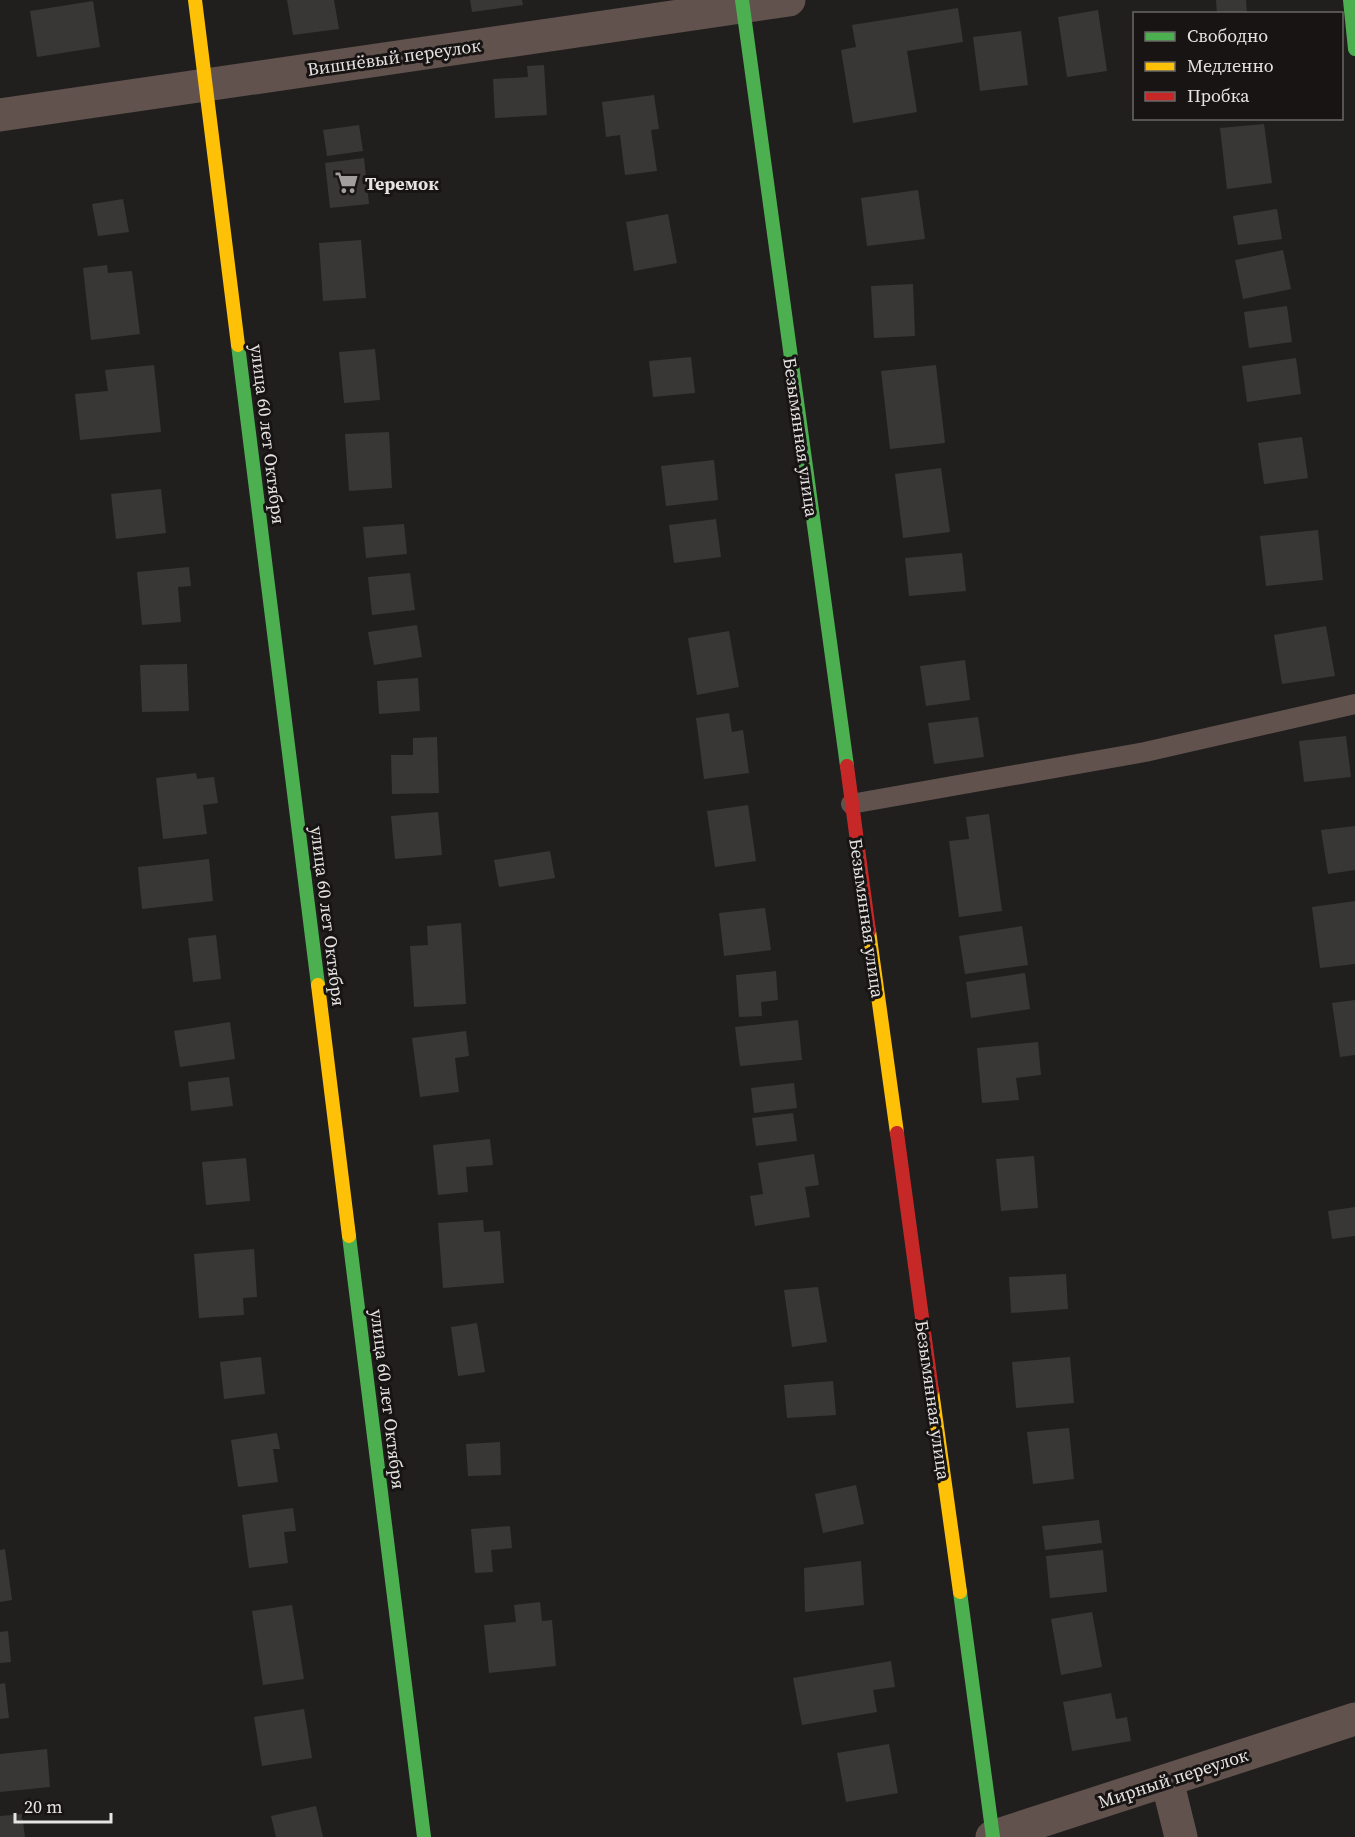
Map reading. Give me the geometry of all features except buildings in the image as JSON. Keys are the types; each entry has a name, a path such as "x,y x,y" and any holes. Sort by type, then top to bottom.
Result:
{"street":[{"name":"улица 60 лет Октября","path":"195,0 424,1837"},
{"name":"Вишнёвый переулок","path":"0,115 742,3 789,0"},
{"path":"1350,0 1355,49"},
{"name":"Безымянная улица","path":"742,3 992,1837"},
{"name":"Мирный переулок","path":"992,1837 1355,1719"},
{"path":"1167,1780 1181,1837"}],"lane":[{"path":"851,804 1145,752 1355,704"}],"traffic: fast":[{"path":"742,0 847,766"},
{"path":"1350,0 1355,49"},
{"path":"238,345 318,985"},
{"path":"349,1236 424,1837"},
{"path":"960,1592 993,1837"}],"traffic: slow":[{"path":"195,0 238,345"},
{"path":"869,931 897,1133"},
{"path":"318,985 349,1236"},
{"path":"932,1391 960,1592"}],"traffic: jam":[{"path":"847,766 869,931"},
{"path":"897,1133 932,1391"}],"place":[{"name":"Теремок","path":"347,183"}]}
